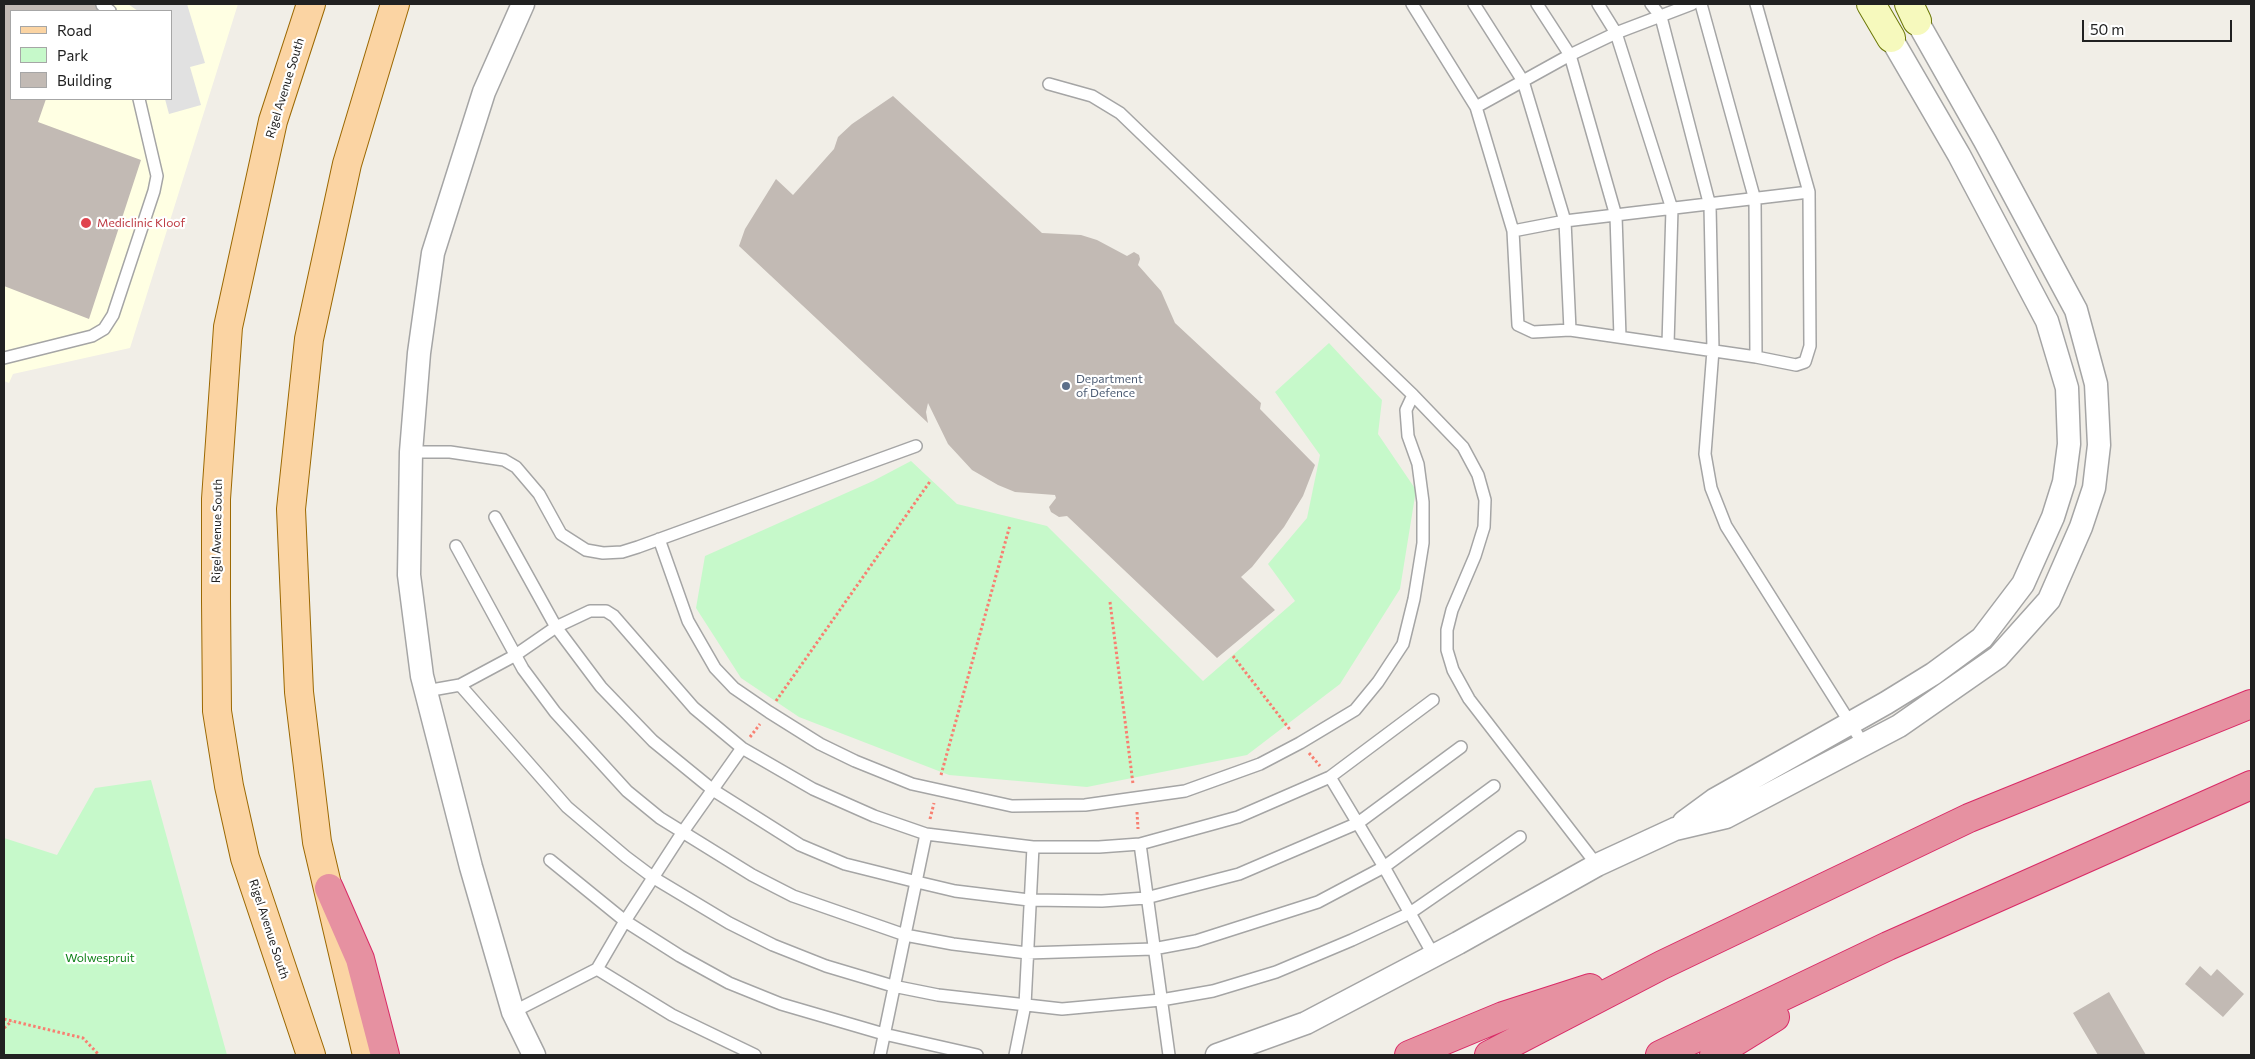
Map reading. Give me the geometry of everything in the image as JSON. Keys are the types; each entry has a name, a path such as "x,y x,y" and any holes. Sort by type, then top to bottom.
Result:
{"highway":[{"path":"1489,1055 1662,965 1969,818 2251,704"},
{"path":"1660,1055 1888,946 2251,785"},
{"path":"329,888 360,959 385,1055"},
{"path":"1714,1055 1888,946"},
{"path":"1409,1055 1502,1016 1662,965"}],"main road":[{"name":"Rigel Avenue South","path":"311,1055 245,858 229,786 217,710 216,500 228,327 273,121 312,4"},
{"path":"367,1055 318,842 299,692 292,509 309,339 347,164 395,4"}],"street":[{"path":"522,4 484,92 433,253 419,353 411,452 410,575 426,692 471,867 513,1012 534,1055"},
{"path":"1675,829 1714,800 1932,674 1982,638 2023,584 2053,517 2064,482 2069,444 2067,388 2047,321 1959,155 1871,4"},
{"path":"1882,4 1891,38"},
{"path":"1217,1055 1306,1023 1434,956 1597,865 1675,829 1726,816 1899,726 1998,657 2049,600 2082,527 2094,488 2099,445 2096,384 2076,310 1913,12"}],"lane":[{"path":"1412,4 1476,107 1513,231 1518,326 1533,332 1570,330 1713,350 1796,365 1805,362 1810,346 1809,192 1756,4"},
{"path":"1474,4 1523,81 1565,222 1570,330"},
{"path":"1537,4 1570,55 1616,216 1620,337"},
{"path":"1598,4 1616,33 1672,209 1668,344"},
{"path":"1651,4 1661,18 1710,206 1713,350 1705,454 1711,488 1726,526 1864,745"},
{"path":"1476,107 1570,55 1616,33 1661,18 1692,4"},
{"path":"1701,4 1755,200 1756,357"},
{"path":"1049,84 1092,96 1120,113 1413,395 1463,447 1478,475 1485,500 1484,527 1475,556 1452,610 1447,630 1447,650 1452,670 1469,699 1597,865"},
{"path":"4,358 92,336 104,330 113,314 154,191 157,176 139,100"},
{"path":"1513,231 1565,222 1710,206 1809,192"},
{"path":"659,539 688,621 715,668 734,688 769,712 820,744 854,761 912,784 1012,806 1085,805 1185,792 1260,764 1300,743 1354,710 1378,682 1403,644 1414,599 1423,543 1423,502 1418,464 1408,436 1406,410 1413,395"},
{"path":"411,452 450,452 504,460 516,467 539,494 561,534 586,550 622,552 916,446"},
{"path":"495,517 556,627 602,687 652,741 713,790 800,844 845,864 917,882 955,891 1030,900 1102,901 1146,898 1239,874 1358,823 1461,747"},
{"path":"456,546 514,656 555,712 627,791 682,833 752,875 793,896 905,935 953,944 1027,953 1153,949 1196,940 1318,902 1384,866 1494,786"},
{"path":"426,692 460,685 514,656 556,627 590,611 606,611 614,616 694,708 742,748 812,789 874,816 926,834 1033,847 1098,847 1140,844 1238,817 1330,777 1433,700"},
{"path":"460,685 567,807 626,858 654,878 729,923 773,945 826,966 893,986 938,995 1062,1009 1161,1000 1213,991 1276,972 1410,913 1520,837"},
{"path":"513,1012 597,969 625,921 682,833 742,748"},
{"path":"1330,777 1384,866 1434,956"},
{"path":"880,1055 926,834"},
{"path":"1140,844 1169,1055"},
{"path":"1016,1055 1025,1005 1033,847"},
{"path":"550,860 625,921 729,984 781,1004 884,1034 977,1055"},
{"path":"597,969 672,1015 755,1055"}],"path":[{"path":"742,748 931,480"},
{"path":"926,834 1010,525"},
{"path":"1110,602 1140,844"},
{"path":"1233,656 1300,743 1330,777"},
{"path":"4,1018 83,1038 99,1055"},
{"path":"4,1028 12,1021"}],"shaded area":[{"name":"Mediclinic Kloof","path":"4,4 238,4 130,348 13,374 9,383 4,381"},
{"path":"128,4 187,4 205,63 190,67 201,105 169,114 165,100 172,100 172,10 137,10"}],"green space":[{"path":"1329,343 1382,400 1378,434 1416,490 1400,589 1340,684 1247,755 1087,787 949,775 799,717 741,678 696,608 705,556 873,481 911,461 957,504 1047,526 1203,681 1295,601 1268,564 1307,518 1320,455 1275,392"},
{"name":"Wolwespruit","path":"151,780 227,1055 4,1055 4,838 57,855 95,788"}],"building":[{"path":"4,4 102,4 100,10 10,10 10,100 46,100 38,122 141,160 89,319 4,286"},
{"name":"Department of Defence","path":"893,96 1042,233 1081,235 1097,240 1127,256 1134,252 1139,255 1138,265 1161,291 1175,323 1261,403 1260,409 1315,465 1303,496 1284,527 1252,567 1241,577 1275,610 1217,658 1067,516 1059,517 1051,512 1049,507 1056,498 1055,495 1015,492 998,485 972,470 948,444 928,403 926,412 928,423 739,246 745,229 776,179 793,195 834,149 838,137 852,124"},
{"path":"2200,966 2211,976 2217,969 2244,994 2223,1017 2185,984"},
{"path":"2109,992 2146,1055 2098,1055 2073,1013"}],"place":[{"name":"Mediclinic Kloof","path":"86,223"},
{"name":"Department of Defence","path":"1066,386"}]}
